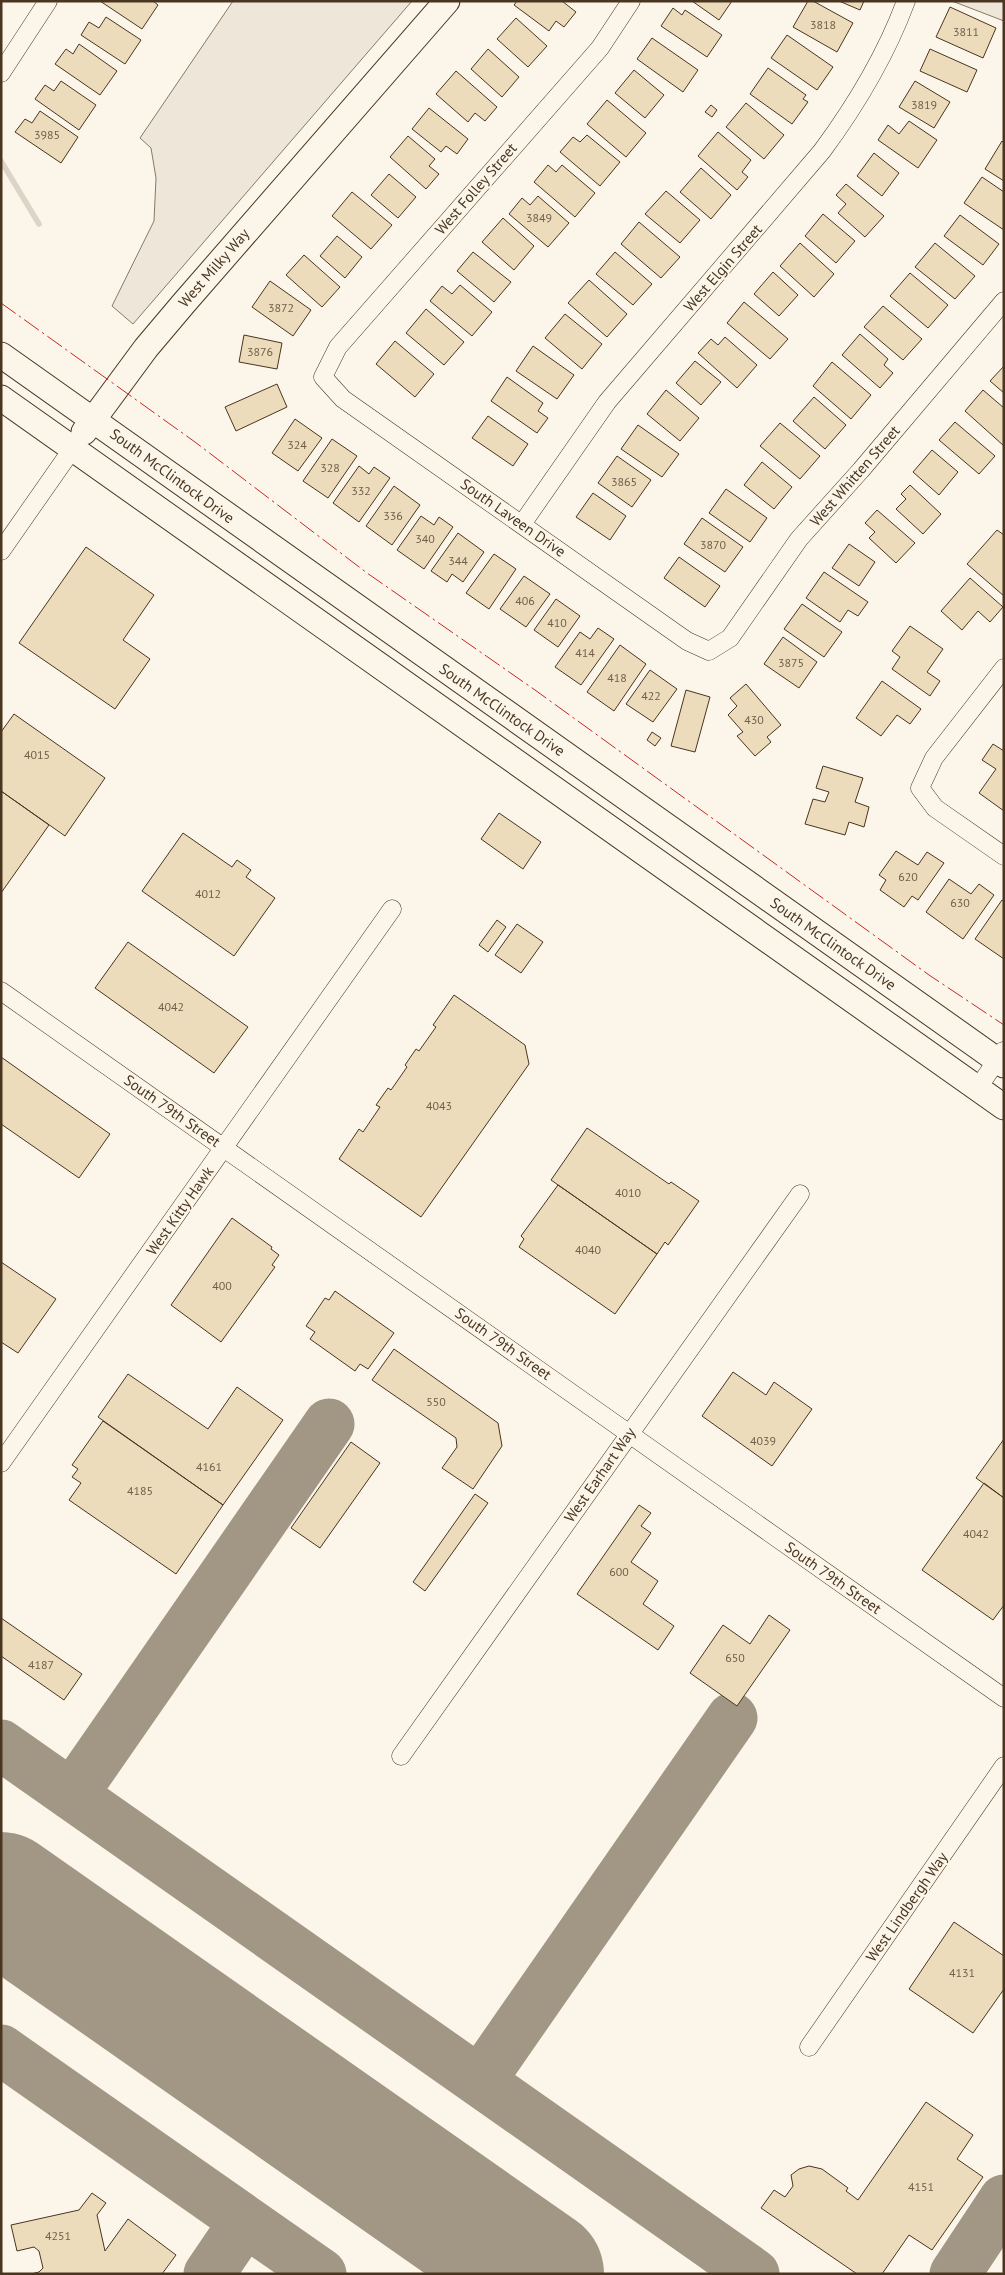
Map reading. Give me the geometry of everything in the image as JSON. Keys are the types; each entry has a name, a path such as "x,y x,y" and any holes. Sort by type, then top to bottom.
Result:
{"main road":[{"name":"West Milky Way","path":"72,448 146,348 447,1"},
{"name":"South McClintock Drive","path":"1,355 1002,1058"},
{"path":"1,398 1004,1107"}],"street":[{"path":"1,73 48,1"},
{"name":"West Folley Street","path":"323,377 338,347 600,48 630,1"},
{"name":"West Elgin Street","path":"522,524 607,402 822,152 851,112 895,31 906,1"},
{"name":"West Whitten Street","path":"709,651 730,638 799,539 861,470 1004,301"},
{"name":"South Laveen Drive","path":"323,377 343,399 686,641 709,651"},
{"name":"West Milky Way","path":"1,551 72,448"},
{"path":"1004,668 934,758 920,788 935,808 1004,856"},
{"name":"West Kitty Hawk","path":"1,1463 392,910"},
{"name":"South 79th Street","path":"1,991 1004,1698"},
{"path":"978,1088 1002,1058"},
{"name":"West Earhart Way","path":"401,1756 800,1194"},
{"name":"West Lindbergh Way","path":"810,2048 1004,1766"}],"shaded area":[{"path":"233,1 412,1 133,324 112,306 154,221 156,178 151,148 140,138"},
{"path":"952,1 1004,1 1004,21"}],"building":[{"path":"100,1 153,1 158,5 142,29"},
{"path":"517,1 562,1 576,12 564,27 556,21 549,31 514,5"},
{"path":"692,1 732,1 719,20"},
{"path":"808,1 813,1 853,23 837,52 793,27"},
{"path":"839,1 864,1 860,10"},
{"path":"950,7 996,28 983,58 936,37"},
{"path":"673,8 682,15 685,10 722,35 707,57 661,26"},
{"path":"106,17 141,40 125,64 81,35 89,22 99,28"},
{"path":"516,18 547,46 528,67 497,39"},
{"path":"787,35 833,67 817,90 771,58"},
{"path":"652,38 698,70 683,92 637,59"},
{"path":"79,44 117,71 100,95 55,64 66,49 73,54"},
{"path":"488,49 519,77 502,97 471,69"},
{"path":"930,49 977,70 967,92 920,71"},
{"path":"768,68 806,95 803,99 808,102 792,124 750,94"},
{"path":"634,70 664,95 645,118 615,93"},
{"path":"456,71 497,107 485,121 475,113 468,122 436,94"},
{"path":"61,81 96,105 79,130 35,99 45,85 54,91"},
{"path":"915,81 950,102 934,128 899,107"},
{"path":"607,100 646,133 626,157 587,124"},
{"path":"746,103 784,135 764,159 726,127"},
{"path":"711,105 717,110 712,117 705,112"},
{"path":"429,108 468,139 457,154 446,146 441,152 412,129"},
{"path":"40,111 78,137 61,163 15,132 25,119 32,123"},
{"path":"909,121 937,140 918,168 878,140 888,125 899,134"},
{"path":"718,132 751,160 742,172 748,177 737,190 698,156"},
{"path":"587,135 620,162 600,186 560,152 573,137 580,142"},
{"path":"408,136 435,159 429,166 439,174 426,189 390,157"},
{"path":"1002,141 1004,143 1004,181 985,169"},
{"path":"874,153 899,173 882,196 857,176"},
{"path":"548,165 556,172 562,165 595,193 575,217 534,182"},
{"path":"701,168 731,195 711,219 680,192"},
{"path":"389,174 416,197 398,218 371,195"},
{"path":"982,177 1004,192 1004,230 964,203"},
{"path":"846,184 884,216 865,237 838,213 846,204 836,195"},
{"path":"666,191 700,220 680,243 645,214"},
{"path":"352,192 392,225 371,249 332,216"},
{"path":"538,196 569,223 548,247 509,214 522,198 530,205"},
{"path":"823,214 855,241 836,263 805,236"},
{"path":"960,215 999,244 983,265 944,236"},
{"path":"503,218 534,246 514,270 482,242"},
{"path":"639,222 680,257 661,278 621,244"},
{"path":"337,236 362,257 345,278 320,256"},
{"path":"800,243 834,274 814,297 780,266"},
{"path":"935,243 975,276 955,299 915,267"},
{"path":"473,252 511,282 494,302 457,271"},
{"path":"615,252 652,284 633,305 596,274"},
{"path":"304,255 340,287 322,307 286,275"},
{"path":"773,272 798,295 779,316 754,294"},
{"path":"910,273 948,305 928,328 890,296"},
{"path":"589,280 627,314 607,337 568,303"},
{"path":"270,281 311,310 293,336 252,307"},
{"path":"460,285 492,312 472,336 430,301 442,286 452,294"},
{"path":"744,302 788,339 770,359 727,323"},
{"path":"883,306 922,339 903,360 864,327"},
{"path":"426,309 464,342 444,365 406,333"},
{"path":"565,314 602,344 582,369 545,338"},
{"path":"860,334 888,359 884,365 893,373 880,388 842,355"},
{"path":"244,335 282,343 277,369 239,362"},
{"path":"725,337 757,365 737,388 698,353 711,339 718,345"},
{"path":"395,341 434,374 415,397 376,364"},
{"path":"533,346 574,375 557,399 516,371"},
{"path":"695,361 721,382 701,405 676,383"},
{"path":"832,362 871,395 851,419 813,386"},
{"path":"1004,366 1004,393 990,381"},
{"path":"507,377 543,403 538,411 548,418 537,433 491,401"},
{"path":"277,384 287,407 236,431 225,407"},
{"path":"666,390 699,418 680,441 647,414"},
{"path":"983,390 1004,408 1004,446 965,411"},
{"path":"814,397 846,425 825,449 793,421"},
{"path":"488,416 528,444 513,466 472,438"},
{"path":"295,419 322,438 298,471 272,453"},
{"path":"955,422 995,456 979,474 939,440"},
{"path":"780,423 820,456 800,479 760,446"},
{"path":"638,425 679,454 662,477 621,449"},
{"path":"332,439 357,456 328,498 303,481"},
{"path":"932,450 958,472 939,495 913,472"},
{"path":"617,456 651,480 632,507 598,483"},
{"path":"762,462 792,487 774,509 744,485"},
{"path":"359,466 369,474 374,467 390,478 359,522 333,503"},
{"path":"910,485 941,514 923,534 896,509 906,499 901,494"},
{"path":"394,486 420,505 392,545 366,526"},
{"path":"726,489 767,518 750,542 709,513"},
{"path":"593,493 626,516 610,540 576,517"},
{"path":"877,510 915,543 896,563 869,538 875,532 865,523"},
{"path":"421,516 434,525 439,517 453,527 424,569 397,550"},
{"path":"702,518 743,547 725,572 684,544"},
{"path":"997,530 1004,535 1004,596 967,564"},
{"path":"458,533 484,552 463,582 452,574 447,582 431,571"},
{"path":"849,544 875,562 859,586 832,568"},
{"path":"86,547 154,595 123,640 150,659 115,709 19,643"},
{"path":"494,554 516,569 489,609 466,593"},
{"path":"679,557 720,586 705,607 664,578"},
{"path":"824,572 868,602 858,616 848,610 840,622 806,598"},
{"path":"524,576 550,594 526,627 500,609"},
{"path":"970,578 1003,607 990,622 978,611 962,630 941,611"},
{"path":"556,599 580,616 558,647 534,630"},
{"path":"802,604 842,632 824,657 784,629"},
{"path":"910,626 943,649 927,672 940,681 930,696 892,669 900,657 892,651"},
{"path":"598,628 614,639 581,685 555,667 580,632 590,639"},
{"path":"783,637 817,662 799,688 764,664"},
{"path":"620,645 646,664 614,711 587,692"},
{"path":"650,670 677,689 653,722 626,704"},
{"path":"882,681 921,709 910,724 897,715 881,736 856,718"},
{"path":"746,684 781,725 767,737 771,742 755,756 737,736 743,732 728,715 737,706 730,698"},
{"path":"686,690 710,697 695,752 671,746"},
{"path":"14,714 105,778 65,836 1,791 1,732"},
{"path":"652,732 661,738 655,746 647,740"},
{"path":"993,744 1004,751 1004,811 979,793 996,769 982,760"},
{"path":"823,766 863,778 855,802 869,807 864,827 849,822 845,835 805,824 813,799 825,802 829,792 816,788"},
{"path":"1,791 49,825 1,893"},
{"path":"499,813 541,842 523,869 481,839"},
{"path":"183,833 232,867 237,860 251,870 246,877 275,898 234,956 142,891"},
{"path":"896,851 918,865 927,852 944,863 918,900 912,896 904,907 880,890 886,880 879,875"},
{"path":"949,879 971,894 979,884 994,895 963,939 926,912"},
{"path":"1002,900 1004,901 1004,959 975,939"},
{"path":"497,920 506,927 488,952 479,945"},
{"path":"517,924 543,942 521,973 495,955"},
{"path":"128,942 248,1027 214,1073 95,988"},
{"path":"454,995 525,1045 529,1064 421,1217 339,1159 359,1129 363,1132 380,1107 376,1105 388,1088 391,1090 407,1067 405,1065 416,1049 419,1051 436,1027 433,1025"},
{"path":"1,1057 110,1134 79,1178 1,1124"},
{"path":"587,1128 669,1184 671,1182 699,1201 668,1245 665,1242 657,1254 551,1180"},
{"path":"558,1185 657,1254 615,1314 519,1247 524,1239 521,1236"},
{"path":"232,1218 272,1247 271,1249 279,1255 272,1265 275,1267 221,1342 171,1305"},
{"path":"1,1262 56,1299 18,1353 1,1342"},
{"path":"335,1291 394,1333 368,1369 360,1364 355,1371 310,1339 315,1332 306,1326 325,1298 329,1300"},
{"path":"394,1349 498,1423 502,1446 473,1489 442,1468 457,1447 456,1438 372,1380"},
{"path":"733,1372 766,1395 774,1382 812,1409 772,1466 702,1416"},
{"path":"128,1374 208,1429 237,1387 283,1420 223,1505 98,1417"},
{"path":"103,1421 223,1505 176,1574 69,1500 81,1483 72,1477 78,1469 72,1465"},
{"path":"1004,1439 1004,1498 976,1478"},
{"path":"351,1442 380,1463 320,1548 291,1528"},
{"path":"984,1483 1004,1498 1004,1605 993,1620 922,1570"},
{"path":"475,1494 488,1503 425,1591 413,1582"},
{"path":"639,1505 651,1513 641,1526 651,1533 631,1562 658,1581 643,1604 674,1626 658,1650 577,1594"},
{"path":"769,1615 790,1630 737,1706 690,1673 723,1625 750,1644"},
{"path":"1,1618 82,1674 64,1700 1,1656"},
{"path":"954,1922 1004,1956 1004,1989 973,2033 909,1989"},
{"path":"926,2102 973,2135 957,2159 983,2177 932,2250 909,2235 882,2274 857,2274 761,2208 774,2190 785,2197 793,2186 791,2175 799,2169 809,2166 822,2169 848,2188 846,2191 858,2200"},
{"path":"92,2193 106,2203 97,2215 105,2251 128,2219 176,2255 162,2274 31,2274 39,2272 43,2268 39,2251 34,2247 17,2251 11,2225 79,2210"}],"waterway":[{"path":"1,161 39,224"}],"taxiway":[{"path":"72,1795 329,1424"},
{"path":"480,2081 732,1718"},
{"path":"1,1745 754,2274"},
{"path":"1,2050 321,2274"},
{"path":"955,2274 1004,2200"},
{"path":"209,2274 245,2221"}],"runway":[{"path":"1,1897 539,2274"}],"power":[{"path":"1,303 195,442 367,573 535,690 929,975 1004,1025"}]}
